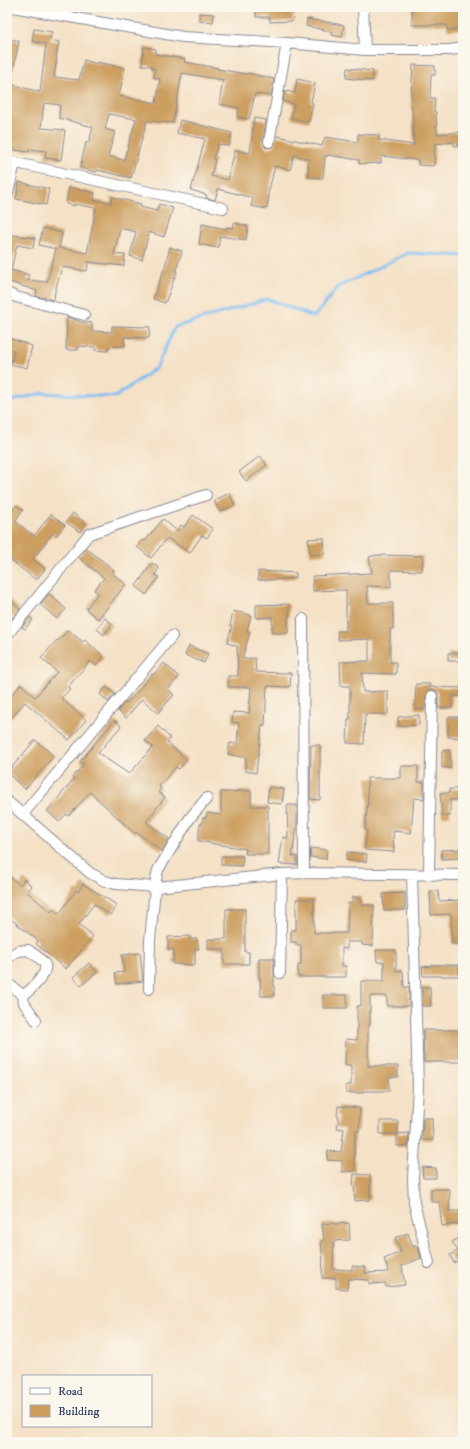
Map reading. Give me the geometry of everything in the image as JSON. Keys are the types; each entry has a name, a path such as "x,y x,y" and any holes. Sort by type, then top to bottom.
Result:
{"street":[{"path":"12,7 166,35 365,50 450,50 463,48"},
{"path":"363,7 365,50"},
{"path":"269,142 287,43"},
{"path":"7,196 11,162 223,208"},
{"path":"7,294 84,315"},
{"path":"7,635 89,534 206,495"},
{"path":"304,619 304,873"},
{"path":"23,814 172,636"},
{"path":"429,875 432,696"},
{"path":"149,989 150,940 158,870 190,818 207,798"},
{"path":"7,801 90,873 105,881 116,884 156,887 304,873 463,875"},
{"path":"280,974 282,874"},
{"path":"412,875 418,1087 413,1178 414,1203 429,1263"},
{"path":"7,958 18,951 28,950 45,965 41,977 32,989 23,995"},
{"path":"7,983 23,995 24,1003 36,1020"}],"building":[{"path":"256,7 291,7 293,21 270,22 270,17 256,17"},
{"path":"412,7 463,7 463,29 447,30 447,25 412,25"},
{"path":"199,13 214,14 213,22 199,21"},
{"path":"307,19 344,25 342,37 331,35 332,32 306,26"},
{"path":"34,29 52,32 50,40 59,42 54,77 79,80 84,60 97,64 97,62 125,68 119,96 156,103 160,79 154,78 155,69 152,69 152,66 142,65 144,47 156,49 155,54 185,59 184,62 274,79 271,96 255,94 249,119 237,117 239,108 219,104 223,80 182,73 173,123 147,121 131,178 97,170 96,172 80,168 86,142 89,142 93,127 59,118 60,105 44,103 41,128 65,130 61,160 45,158 46,151 29,149 29,152 7,149 7,83 40,92 46,44 32,41","holes":["109,114 136,119 124,160 108,156 115,132 105,129"]},
{"path":"10,39 19,41 11,80 7,80 7,56"},
{"path":"413,65 435,66 435,75 431,75 430,98 435,98 434,112 436,112 437,134 463,132 463,144 454,146 454,142 435,144 434,166 418,165 418,160 381,156 381,163 359,164 359,160 328,155 325,156 323,178 308,177 309,159 294,155 290,170 275,166 268,194 267,209 251,206 253,198 218,189 215,200 206,198 207,195 191,190 205,139 177,133 180,120 232,133 229,146 218,144 213,159 215,160 211,176 228,180 235,150 250,153 254,118 266,120 263,141 265,147 268,148 274,146 277,136 322,146 325,137 358,142 358,134 379,135 379,140 414,145 411,94"},
{"path":"347,68 373,71 372,81 346,78"},
{"path":"297,79 315,83 309,122 291,118 294,104 283,101 285,91 295,93"},
{"path":"19,182 49,189 46,205 16,199"},
{"path":"69,187 95,193 94,200 111,203 112,197 141,204 140,207 157,211 159,204 173,208 164,237 149,232 142,260 130,256 136,232 120,228 114,254 125,255 124,266 88,262 87,271 62,267 54,300 36,296 37,291 7,281 7,234 35,238 33,248 17,245 11,270 29,275 27,280 47,282 56,249 39,245 43,228 62,233 59,248 87,253 96,208 66,204"},
{"path":"234,223 248,226 246,240 220,236 218,248 199,244 202,224 226,229 226,227 233,228"},
{"path":"170,247 182,251 176,271 177,272 165,303 153,299"},
{"path":"67,317 79,322 92,323 92,331 112,332 112,326 150,327 149,338 124,337 125,346 108,347 108,351 95,350 95,347 79,346 78,350 66,350"},
{"path":"9,338 32,346 27,368 11,364 14,351 7,348"},
{"path":"260,456 267,465 246,481 239,472"},
{"path":"229,493 235,505 220,512 214,501"},
{"path":"16,505 23,510 15,521 34,536 51,514 65,525 56,536 53,533 33,559 45,569 36,580 7,557 7,507 12,511"},
{"path":"73,513 86,524 80,532 66,522"},
{"path":"193,515 213,529 207,538 202,535 190,553 167,538 151,558 137,547 142,540 145,541 163,519 177,531 181,525 184,527"},
{"path":"324,538 325,554 310,555 308,539"},
{"path":"86,548 114,570 112,573 126,584 98,619 86,609 98,593 94,590 104,578 78,557"},
{"path":"377,555 423,556 422,571 391,570 391,587 367,586 368,603 393,603 393,629 390,629 390,662 396,662 396,674 362,673 363,692 388,691 388,714 365,714 364,744 347,743 348,719 350,719 350,686 341,686 340,662 369,661 369,639 338,640 337,631 346,631 346,590 313,591 313,576 372,573 369,557"},
{"path":"152,563 159,568 155,575 159,577 146,595 136,586"},
{"path":"258,571 296,573 296,578 258,580"},
{"path":"49,594 66,609 57,619 40,604"},
{"path":"7,597 20,609 12,618 7,613"},
{"path":"289,604 288,633 272,633 272,617 256,618 256,605"},
{"path":"233,611 251,615 247,631 250,632 242,659 255,658 256,672 291,673 290,687 267,686 265,725 262,725 256,773 245,771 246,758 228,754 230,743 237,744 239,723 232,722 233,712 249,713 251,687 228,687 228,676 238,676 237,646 227,643 232,626 230,626"},
{"path":"30,617 33,620 25,629 22,627"},
{"path":"105,618 112,624 104,635 97,629"},
{"path":"68,630 83,642 85,640 104,657 96,666 90,661 68,687 70,689 61,698 86,720 69,740 25,702 7,723 7,700 21,684 35,697 57,672 41,658"},
{"path":"189,646 208,654 204,663 185,655"},
{"path":"448,653 463,653 463,661 448,661"},
{"path":"164,663 179,677 168,689 174,695 158,713 142,699 126,718 118,711 124,703 128,702 152,674 153,675"},
{"path":"416,684 430,684 429,687 463,688 463,696 452,696 452,708 438,708 438,693 435,690 429,690 426,696 425,709 415,709"},
{"path":"106,687 115,694 108,702 100,694"},
{"path":"419,715 419,725 399,726 398,717"},
{"path":"448,717 463,717 463,738 448,737"},
{"path":"115,720 121,726 98,753 129,774 153,747 145,741 158,726 170,738 167,742 187,760 179,769 176,767 159,786 161,788 158,792 165,797 146,822 169,839 162,851 136,832 135,834 90,792 69,816 66,814 59,822 47,811 74,779 72,778 84,764 80,761"},
{"path":"35,740 54,756 25,789 7,773"},
{"path":"311,745 320,745 320,800 310,799"},
{"path":"450,750 451,768 442,768 442,751"},
{"path":"401,766 418,766 418,782 424,782 424,799 414,798 411,833 393,831 394,852 365,850 368,800 367,778 401,778"},
{"path":"269,787 284,789 282,804 267,802"},
{"path":"449,789 463,789 463,799 450,800 450,816 442,816 440,793 449,793"},
{"path":"251,791 251,806 268,806 268,854 245,854 246,849 198,841 200,824 202,824 203,818 206,818 207,813 221,815 221,792"},
{"path":"287,805 297,805 297,826 292,856 297,856 297,865 279,864 283,837 288,838"},
{"path":"311,848 327,850 326,859 310,857"},
{"path":"463,849 463,858 442,859 441,850"},
{"path":"347,852 367,854 366,862 346,860"},
{"path":"221,856 243,856 242,866 221,865"},
{"path":"7,874 20,885 24,879 32,886 27,892 51,912 53,909 59,914 76,890 78,892 83,884 117,905 110,915 94,904 79,924 93,936 66,969 36,944 38,941 7,916"},
{"path":"430,891 438,891 439,901 463,900 463,944 452,944 451,914 431,915"},
{"path":"405,893 405,910 384,910 383,894"},
{"path":"352,897 361,897 362,905 374,905 373,946 362,945 362,942 347,942 347,949 342,948 342,966 346,966 346,977 298,977 298,965 301,965 301,945 296,945 296,942 291,942 291,930 296,930 296,899 314,899 314,933 347,933 348,903 352,903"},
{"path":"226,909 245,909 245,952 249,952 249,964 224,964 224,949 208,949 208,939 226,939"},
{"path":"190,936 190,939 197,939 199,949 195,949 195,965 173,964 174,950 168,950 168,937"},
{"path":"376,950 396,950 396,971 403,971 404,987 409,987 409,1006 387,1006 387,996 370,996 368,1066 398,1066 398,1077 389,1077 389,1091 363,1091 363,1093 346,1093 346,1085 351,1085 351,1065 345,1065 346,1039 357,1040 357,1006 361,1006 361,981 384,981 384,962 377,962"},
{"path":"140,953 143,981 117,984 115,973 124,972 122,955"},
{"path":"259,958 274,958 274,996 261,996"},
{"path":"89,963 97,972 81,986 73,977"},
{"path":"431,965 459,965 459,976 423,976 422,967"},
{"path":"422,987 430,987 431,1006 422,1006"},
{"path":"323,995 347,995 347,1008 323,1008"},
{"path":"423,1030 463,1030 463,1062 424,1062"},
{"path":"338,1106 360,1108 359,1131 356,1131 354,1147 355,1171 342,1172 342,1161 327,1160 328,1151 341,1152 344,1129 337,1128 339,1116 337,1116"},
{"path":"423,1118 432,1118 433,1140 422,1140"},
{"path":"380,1121 398,1121 398,1134 409,1133 408,1146 397,1146 397,1134 380,1134"},
{"path":"422,1167 436,1168 436,1178 423,1178"},
{"path":"354,1174 370,1175 370,1200 355,1201 353,1186"},
{"path":"431,1189 450,1189 449,1211 463,1211 463,1223 442,1226 439,1202 431,1202"},
{"path":"349,1223 350,1240 334,1241 333,1269 352,1270 352,1266 366,1267 365,1273 389,1272 384,1259 401,1252 395,1238 408,1233 413,1247 418,1245 421,1258 402,1266 405,1285 386,1287 385,1283 369,1284 369,1280 348,1279 347,1289 336,1288 336,1278 322,1278 323,1253 321,1241 324,1241 322,1224"},
{"path":"459,1238 463,1245 463,1261 462,1259 454,1263 450,1255 458,1251 452,1242"}],"waterway":[{"path":"7,402 43,393 115,397 156,368 175,327 268,299 314,317 338,287 408,253 463,256"}]}
